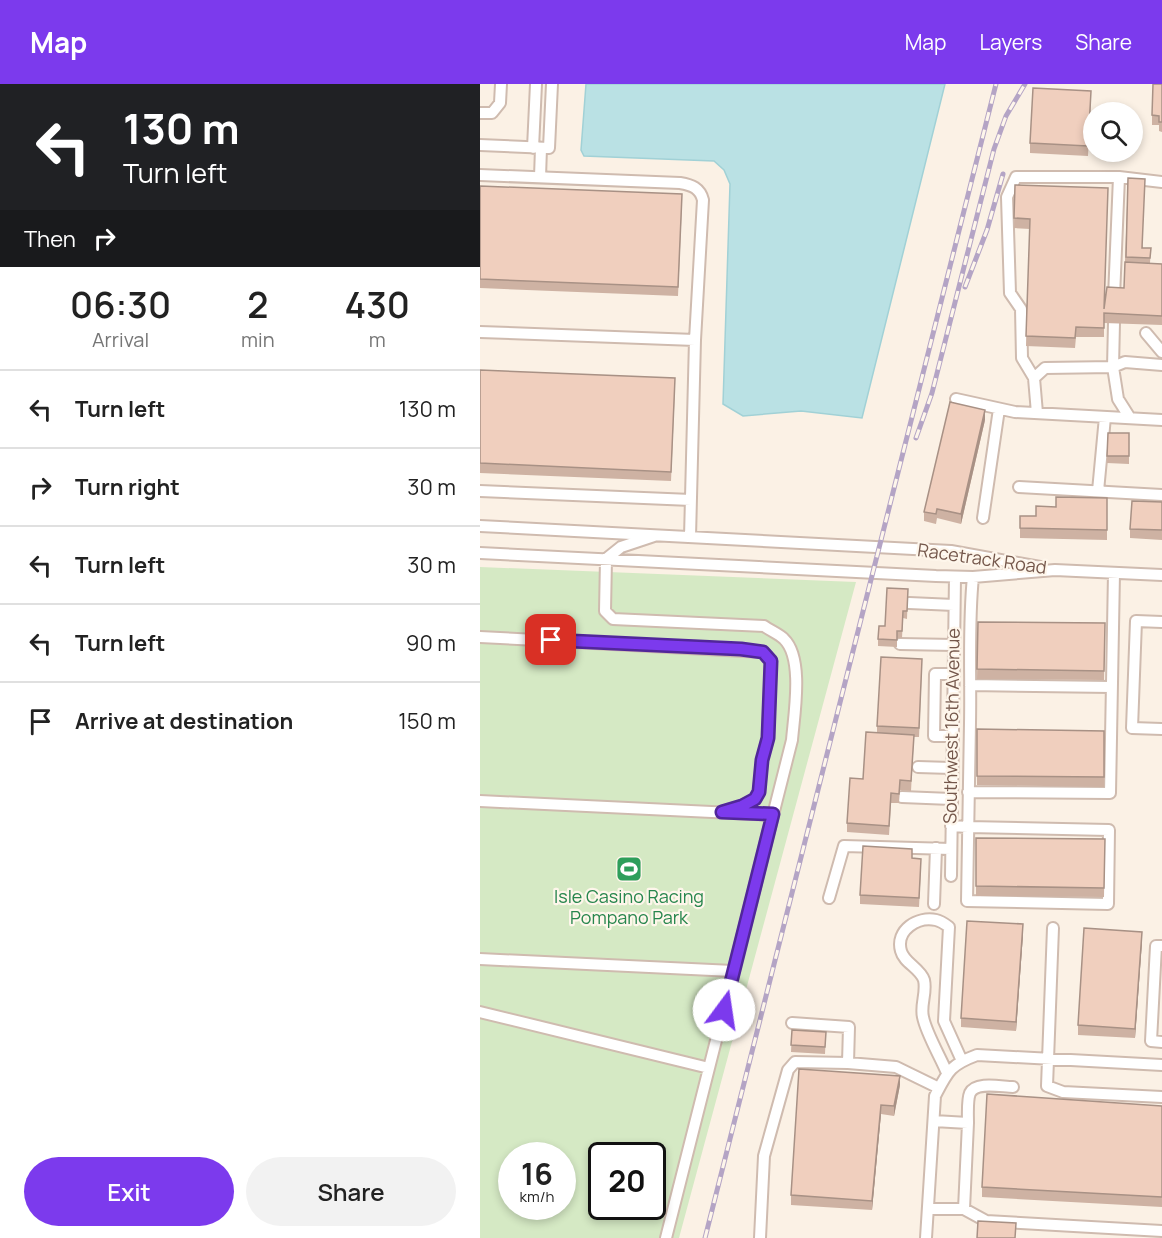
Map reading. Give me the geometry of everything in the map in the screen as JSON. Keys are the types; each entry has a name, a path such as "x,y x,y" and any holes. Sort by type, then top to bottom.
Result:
{"street":[{"path":"480,113 492,113 500,103 501,84"},
{"path":"536,84 541,148 540,177"},
{"path":"541,148 552,84"},
{"path":"480,146 541,148"},
{"path":"480,175 680,183 689,185 701,193 703,200 695,340 690,537"},
{"path":"1037,413 1034,378 1022,358 1021,309 1010,293 1006,197 1016,177 1119,177 1162,182"},
{"path":"1114,297 1119,177"},
{"path":"1114,323 1113,367 1118,399 1130,418"},
{"path":"480,332 695,340"},
{"path":"1146,333 1162,352"},
{"path":"1034,378 1045,368 1113,367 1125,362 1162,365"},
{"path":"956,399 1015,412 1162,420"},
{"path":"983,518 999,409"},
{"path":"1098,491 1105,417"},
{"path":"1019,487 1162,495"},
{"path":"480,491 691,500"},
{"name":"Racetrack Road","path":"480,526 951,552 1055,570"},
{"path":"654,536 621,547 606,559 605,611 613,619 764,626 785,640 792,651 796,666 792,740 666,1238"},
{"name":"Racetrack Road","path":"480,553 955,577 1055,570"},
{"path":"1055,570 1162,575"},
{"path":"968,792 1110,793 1114,573"},
{"name":"Southwest 16th Avenue","path":"951,876 955,577"},
{"path":"951,826 968,827 1109,830 1108,904 967,901 968,827 968,792 970,686 970,602 973,577"},
{"path":"909,603 954,605"},
{"path":"1162,622 1136,621 1132,728 1162,729"},
{"path":"480,637 741,649 763,652 771,661 768,738 762,760 759,792 755,799 722,812"},
{"path":"900,644 954,645"},
{"path":"952,736 934,736 935,674 953,674"},
{"path":"970,686 1111,687"},
{"path":"918,767 951,768"},
{"path":"902,797 951,799"},
{"path":"480,801 773,814"},
{"path":"829,898 844,846 951,849"},
{"path":"934,904 936,848"},
{"path":"946,1074 923,1018 925,990 923,978 901,951 904,933 910,925 923,920 937,920 949,927 944,1021 962,1061"},
{"path":"1053,928 1047,1086 1063,1092 1162,1097"},
{"path":"1162,946 1156,946 1150,1041 1162,1041"},
{"path":"480,959 733,971"},
{"path":"480,1012 709,1068"},
{"path":"792,1023 849,1027 848,1063"},
{"path":"926,1238 935,1096 946,1074 957,1063 977,1055 1162,1065"},
{"path":"760,1238 764,1156 788,1070 795,1062 896,1067 939,1088"},
{"path":"964,1209 969,1094 984,1085 1013,1087"},
{"path":"934,1121 968,1123"},
{"path":"928,1209 964,1209 986,1221 1162,1231"},
{"path":"1067,1238 1068,1225"}],"green space":[{"name":"Isle Casino Racing Pompano Park","path":"480,567 856,582 679,1238 480,1238"}],"water":[{"path":"586,84 945,84 862,418 801,411 743,416 723,404 730,184 724,170 714,161 584,156 581,150"}],"building":[{"path":"1153,84 1162,84 1162,122 1159,122 1159,116 1152,115"},
{"path":"1033,88 1091,91 1090,102 1083,102 1083,146 1030,143"},
{"path":"1128,178 1145,179 1142,248 1151,248 1150,258 1126,257"},
{"path":"1015,185 1108,188 1104,309 1107,287 1124,288 1125,262 1162,264 1162,316 1104,313 1104,328 1076,327 1075,338 1026,336 1030,219 1014,218"},
{"path":"480,186 682,194 678,287 480,279"},
{"path":"480,370 675,378 671,472 480,463"},
{"path":"950,402 985,410 961,514 937,509 936,514 924,512"},
{"path":"1108,433 1129,433 1129,456 1107,456"},
{"path":"1056,497 1107,498 1107,530 1020,528 1020,516 1036,516 1036,506 1056,507"},
{"path":"1132,501 1162,502 1162,530 1130,529"},
{"path":"887,588 908,589 907,611 903,611 902,631 897,631 897,640 878,639 879,626 885,626"},
{"path":"978,622 1105,623 1104,671 977,669"},
{"path":"881,657 922,659 919,728 877,726"},
{"path":"977,729 1104,731 1104,777 977,776"},
{"path":"866,732 914,735 911,781 900,780 899,794 891,793 889,826 847,823 850,778 863,779"},
{"path":"976,838 1105,839 1104,888 976,886"},
{"path":"863,846 912,849 912,858 921,859 919,898 860,895"},
{"path":"967,921 1023,924 1016,1022 961,1018"},
{"path":"1084,928 1142,932 1135,1029 1078,1025"},
{"path":"792,1030 826,1032 825,1047 791,1045"},
{"path":"799,1069 900,1076 894,1106 881,1105 872,1201 791,1195"},
{"path":"987,1094 1162,1106 1162,1197 982,1187"},
{"path":"978,1221 1016,1223 1015,1238 977,1238"}],"railway":[{"path":"705,1238 996,84"},
{"path":"916,438 932,393 994,149 1006,116 1025,84"},
{"path":"965,287 987,230 1003,174"}],"place":[{"name":"Isle Casino Racing Pompano Park","path":"629,869"}],"route":[{"path":"551,640 741,649 763,652 771,661 768,738 762,760 759,792 755,799 722,812 773,814 724,1010"}]}
